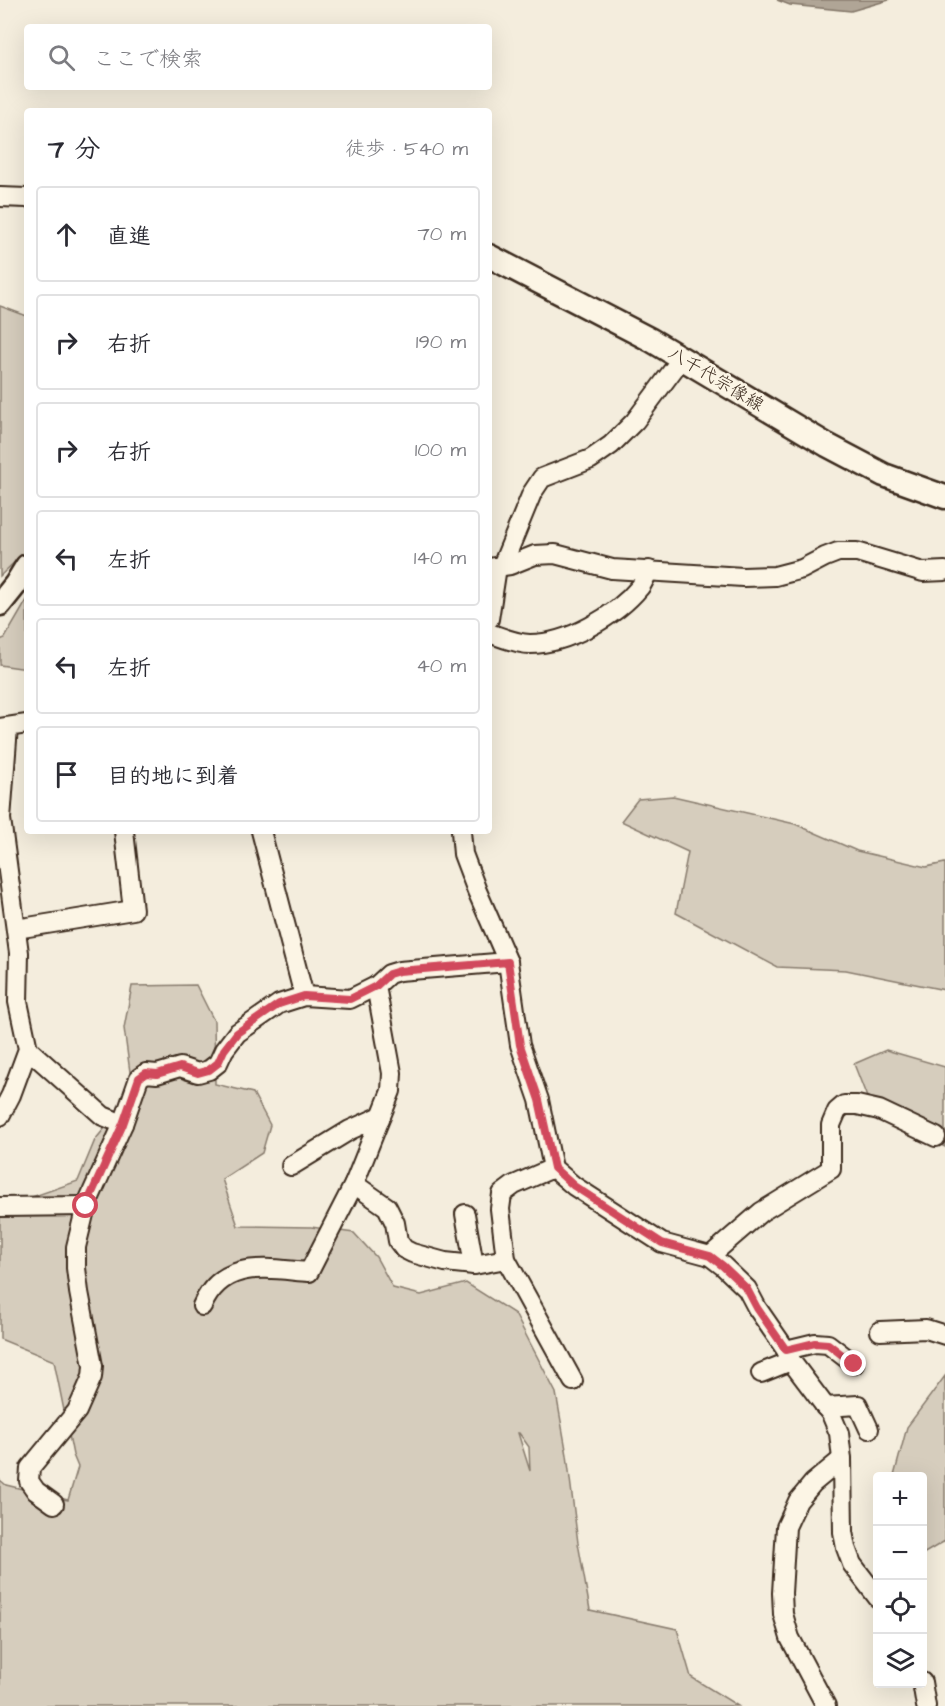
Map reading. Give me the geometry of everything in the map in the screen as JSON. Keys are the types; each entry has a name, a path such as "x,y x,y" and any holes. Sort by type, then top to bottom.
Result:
{"main road":[{"name":"八千代宗像線","path":"492,258 682,358 836,450 884,475 945,497"},
{"path":"0,603 24,571"}],"street":[{"path":"0,197 24,198"},
{"path":"492,597 496,567 532,493 542,478 591,459 611,445 634,421 682,358"},
{"path":"496,567 510,565 535,555 555,554 612,568 743,577 775,576 802,569 838,552 858,552 923,572 945,571"},
{"path":"492,634 528,644 557,640 592,625 614,612 640,586 649,570"},
{"path":"0,1116 11,1095 27,1049 18,1002 19,953 1,819 4,728 24,725"},
{"path":"16,929 133,910 124,834"},
{"path":"460,834 463,854 508,962 520,1045 539,1100 554,1168 574,1186 662,1243 710,1256 747,1289 788,1356 831,1414 839,1433 842,1459 843,1532 852,1564 870,1575"},
{"path":"258,838 304,996"},
{"path":"54,1504 36,1491 29,1481 30,1468 77,1411 92,1377 93,1366 76,1268 76,1247 86,1206 123,1124 142,1074 157,1074 180,1067 198,1073 209,1070 218,1063 224,1050 237,1033 279,1004 304,996 350,999 376,986 389,974 399,971 508,962"},
{"path":"202,1306 207,1294 222,1278 237,1271 264,1268 309,1272 354,1184 391,1091 392,1073 376,986"},
{"path":"27,1049 104,1116 123,1124"},
{"path":"710,1256 761,1212 831,1169 831,1125 837,1111 844,1105 857,1105 879,1110 936,1137"},
{"path":"291,1166 350,1130 381,1116"},
{"path":"554,1168 514,1185 502,1194 500,1209 506,1259 573,1381"},
{"path":"354,1184 387,1207 395,1223 398,1241 404,1250 445,1262 474,1265 506,1259"},
{"path":"0,1207 86,1206"},
{"path":"465,1214 474,1265"},
{"path":"880,1331 926,1329 945,1335"},
{"path":"761,1373 815,1343 828,1344 854,1364"},
{"path":"825,1407 858,1405 869,1429"},
{"path":"826,1706 790,1638 783,1614 785,1538 786,1527 798,1501 813,1483 842,1459"},
{"path":"923,1688 926,1706"}],"shaded area":[{"path":"777,0 889,0 851,11 790,5"},
{"path":"0,306 24,315 24,553 0,576"},
{"path":"24,605 24,669 0,665 0,640 5,638"},
{"path":"673,796 795,824 857,851 926,867 945,863 945,990 846,970 777,967 676,913 688,852 621,821 638,799"},
{"path":"196,985 214,1021 215,1084 253,1093 270,1125 262,1153 222,1179 238,1226 311,1227 354,1233 376,1257 393,1288 421,1295 466,1283 515,1314 556,1393 590,1610 677,1629 691,1677 738,1706 0,1706 0,1480 6,1485 68,1500 78,1467 73,1455 54,1361 0,1339 0,1208 78,1181 95,1140 133,1094 124,1028 132,986","holes":["518,1433 529,1447 530,1471"]},
{"path":"886,1050 945,1067 945,1147 872,1110 854,1064"},
{"path":"945,1376 945,1541 927,1552 927,1472 895,1472 907,1427"}],"route":[{"path":"86,1206 123,1124 142,1074 157,1074 180,1067 198,1073 209,1070 218,1063 224,1050 237,1033 279,1004 304,996 350,999 376,986 389,974 399,971 508,962 520,1045 539,1100 554,1168 574,1186 662,1243 710,1256 723,1266 747,1289 757,1308 786,1350 815,1343 828,1344 854,1364"}]}
